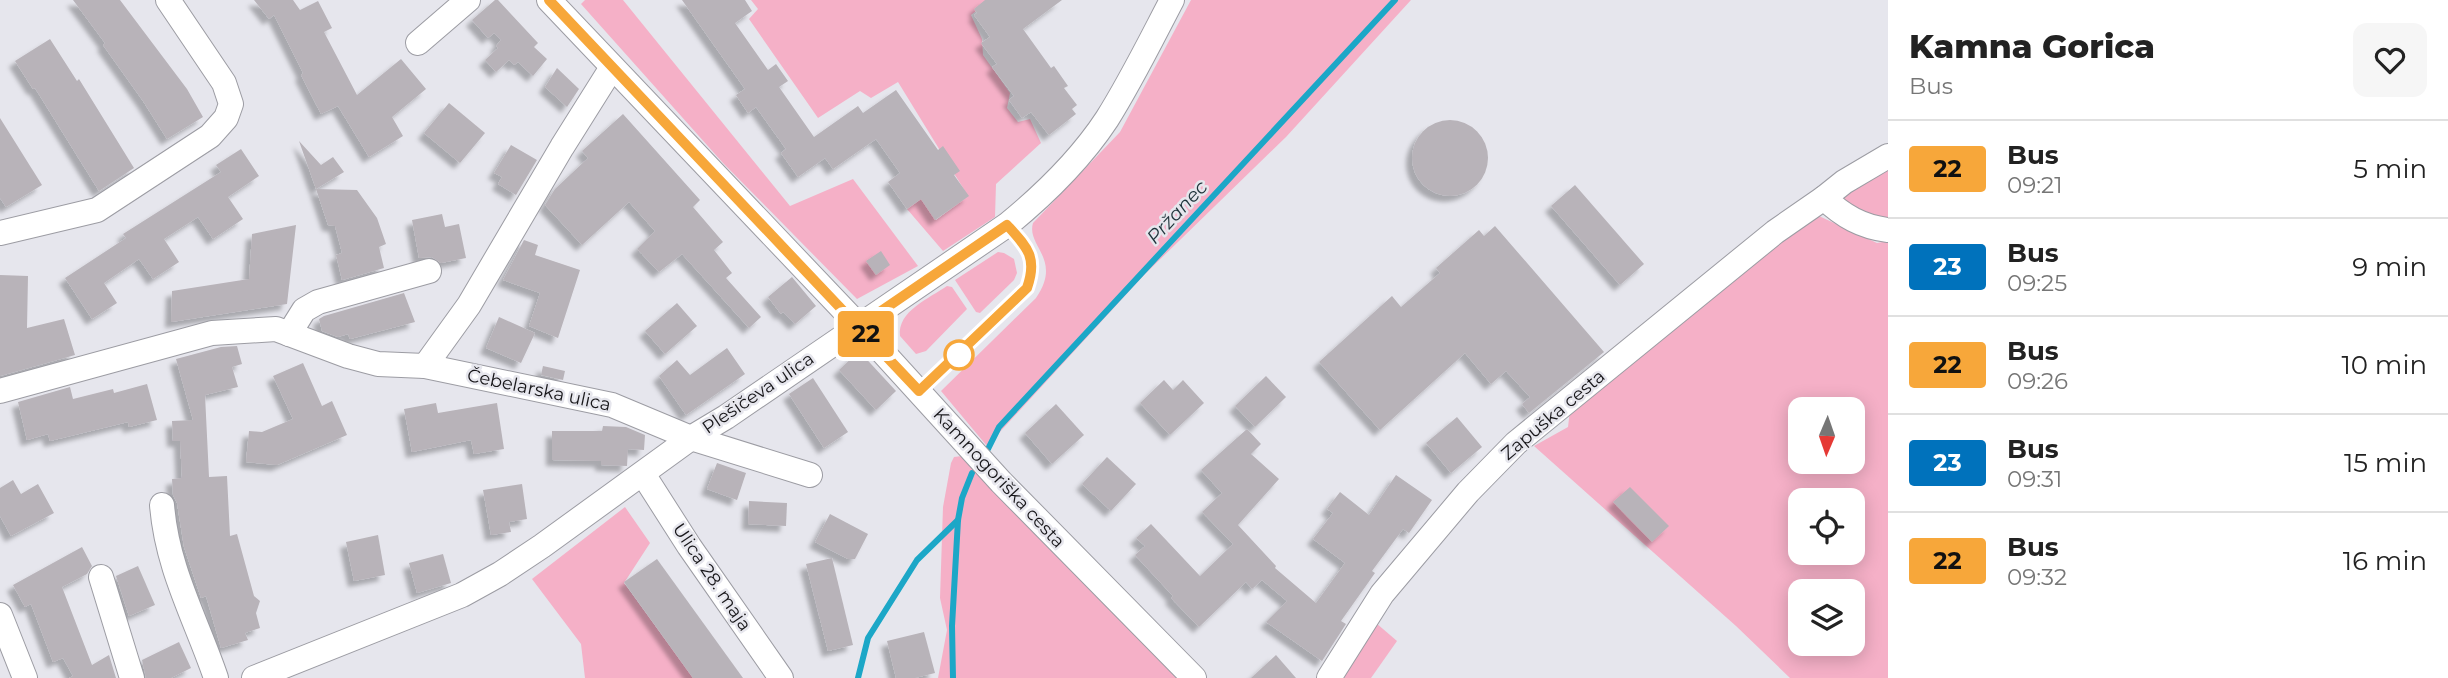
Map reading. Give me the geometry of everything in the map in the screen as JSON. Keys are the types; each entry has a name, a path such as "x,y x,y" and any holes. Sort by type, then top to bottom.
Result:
{"street":[{"path":"0,233 97,209 211,136 226,118 231,104 224,83 168,0"},
{"path":"418,43 468,0"},
{"name":"Kamnogoriška cesta","path":"549,0 611,69 859,326 1001,482 1194,678"},
{"name":"Plešičeva ulica","path":"254,678 462,595 500,574 691,438 726,417 1007,225 1068,169 1106,121 1172,0"},
{"path":"425,366 469,304 611,69"},
{"name":"Zapuška cesta","path":"1329,678 1382,594 1468,492 1516,443 1775,232 1844,182 1888,156"},
{"path":"1824,198 1862,225 1888,230"},
{"path":"289,334 304,310 318,302 429,271"},
{"name":"Čebelarska ulica","path":"0,391 212,333 276,329 348,356 378,364 425,366 612,405 691,438 810,475"},
{"name":"Ulica 28. maja","path":"643,474 689,546 781,678"},
{"path":"162,505 164,536 177,578 216,678"},
{"path":"101,577 132,678"},
{"path":"0,615 25,678"}],"shaded area":[{"path":"585,0 623,0 790,206 853,179 918,266 857,299 723,163 581,4"},
{"path":"751,0 990,0 971,15 982,39 983,55 1010,93 1007,108 1018,122 1030,119 1041,143 996,184 995,217 943,251 907,209 921,199 936,220 968,196 898,82 871,98 860,91 818,118 749,19 758,9"},
{"path":"1191,0 1411,0 1286,137 1144,275 987,446 941,391 1036,298 1046,273 1042,254 1034,239 1033,223 1120,132"},
{"path":"1888,162 1888,221 1875,221 1842,200 1842,193"},
{"path":"1819,216 1877,243 1888,241 1888,678 1790,678 1736,626 1534,446 1568,427 1570,410 1809,220"},
{"path":"998,252 1014,259 1017,273 1014,280 980,313 976,312 955,280"},
{"path":"947,286 952,287 967,309 926,351 916,354 900,336 900,327 909,312"},
{"path":"962,456 1179,678 938,678 947,630 940,598 943,507 951,463 954,457"},
{"path":"625,507 650,543 624,583 693,678 585,678 581,644 532,579"},
{"path":"1376,623 1397,641 1371,678 1339,678"}],"building":[{"path":"73,0 120,0 187,89 203,117 167,139 103,45 105,43"},
{"path":"254,0 293,0 300,10 318,1 332,28 324,32 357,95 401,59 426,89 392,117 403,136 369,157 338,106 321,114 274,15 269,19"},
{"path":"498,0 538,43 534,47 547,59 533,76 518,62 514,65 509,60 496,72 485,60 498,48 496,46 501,40 494,33 488,38 472,20"},
{"path":"682,0 745,0 752,11 735,23 768,70 776,64 788,81 779,87 814,137 858,106 863,113 896,90 938,150 943,146 960,171 954,175 969,196 935,220 921,199 907,209 888,182 900,173 876,139 833,169 825,158 798,177 781,153 786,149 756,107 748,113 736,95 745,89"},
{"path":"985,0 1062,0 1023,29 1051,68 1054,66 1068,86 1064,88 1077,105 1072,109 1076,114 1049,135 1031,112 1022,118 1009,100 1014,96 992,67 997,64 981,43 990,37 974,15 977,13 974,9"},
{"path":"50,39 77,81 79,79 134,168 99,191 35,88 33,89 15,61"},
{"path":"557,68 579,89 567,107 545,87"},
{"path":"449,103 485,133 460,163 424,133"},
{"path":"623,114 700,200 693,207 723,242 714,250 732,273 726,278 761,317 749,328 682,254 659,272 637,249 655,231 629,202 582,245 545,205 555,189 588,158 582,151"},
{"path":"0,118 42,185 6,207 0,198"},
{"path":"1458,120 1471,126 1482,137 1488,150 1486,173 1471,190 1458,196 1442,196 1429,190 1414,173 1412,150 1418,137 1435,122"},
{"path":"299,141 321,165 333,157 344,172 316,189"},
{"path":"511,145 537,160 516,195 498,184 502,177 494,173"},
{"path":"241,149 259,176 228,197 243,219 213,239 198,217 164,239 179,262 153,279 139,259 104,283 117,303 92,319 65,278 126,238 123,234 221,172 216,165"},
{"path":"1575,185 1644,264 1620,285 1551,206"},
{"path":"316,189 357,190 377,218 386,244 379,247 384,268 342,280 336,255 342,253 335,226 328,225"},
{"path":"442,214 445,227 459,224 466,258 441,263 432,257 419,258 412,220"},
{"path":"296,225 287,304 171,322 172,291 249,279 252,234"},
{"path":"1495,226 1604,352 1529,413 1522,404 1530,397 1506,371 1491,384 1465,353 1380,430 1319,362 1392,296 1401,307 1440,273 1436,268 1479,230 1484,236"},
{"path":"524,240 538,245 535,255 580,270 558,338 529,326 540,293 503,280"},
{"path":"881,251 890,265 876,275 866,261"},
{"path":"0,275 28,276 27,328 64,319 75,355 0,376"},
{"path":"792,277 816,306 795,324 783,312 781,314 768,297"},
{"path":"404,293 415,322 350,339 348,334 338,337 322,331 319,319 324,316"},
{"path":"677,303 697,326 665,354 645,331"},
{"path":"499,317 535,333 521,363 486,348"},
{"path":"237,346 242,364 232,367 238,387 205,395 209,477 227,476 230,536 237,534 254,596 260,601 256,613 260,628 245,633 248,640 221,648 206,596 201,598 184,547 172,479 182,478 180,441 173,441 172,421 193,420 176,359 221,347"},
{"path":"727,348 745,374 686,415 659,376 677,360 690,375"},
{"path":"859,351 896,391 876,410 839,370"},
{"path":"303,363 322,406 332,401 347,435 277,465 246,462 249,431 262,432 293,419 273,376"},
{"path":"543,366 565,371 563,380 541,375"},
{"path":"1266,376 1286,397 1255,427 1235,406"},
{"path":"813,378 848,432 824,448 789,394"},
{"path":"1164,380 1173,390 1183,380 1204,403 1170,435 1140,403"},
{"path":"147,384 157,420 129,427 128,422 50,441 48,434 27,440 18,402 70,387 73,399 113,389 114,393"},
{"path":"436,403 438,413 497,403 504,449 474,454 471,440 412,452 404,409"},
{"path":"1056,404 1084,435 1052,464 1025,433"},
{"path":"1457,417 1482,447 1451,473 1426,443"},
{"path":"603,426 626,427 645,435 644,450 628,449 627,466 601,465 601,461 552,460 552,431 602,431"},
{"path":"1247,429 1261,444 1251,454 1279,479 1238,525 1275,568 1316,603 1345,563 1313,539 1333,513 1327,509 1340,492 1369,515 1396,475 1432,500 1409,533 1403,529 1372,571 1375,573 1341,621 1346,624 1322,661 1266,622 1287,601 1262,580 1252,589 1246,582 1199,627 1135,555 1145,546 1136,538 1151,524 1200,576 1233,544 1202,512 1222,493 1201,470"},
{"path":"1107,457 1136,484 1111,511 1082,484"},
{"path":"717,463 746,473 737,500 707,489"},
{"path":"13,480 21,494 38,484 54,513 11,536 0,516 0,488"},
{"path":"522,484 527,519 509,522 511,532 491,535 483,490"},
{"path":"1630,487 1669,526 1652,542 1613,502"},
{"path":"749,501 787,503 786,526 748,524"},
{"path":"830,514 868,534 855,559 848,559 815,542"},
{"path":"378,535 385,575 354,581 346,542"},
{"path":"82,547 92,566 87,574 62,587 92,665 109,655 116,678 69,678 73,676 63,658 53,662 31,604 25,607 13,585"},
{"path":"443,554 451,583 417,593 409,563"},
{"path":"832,558 853,645 828,651 806,564"},
{"path":"657,559 743,678 693,678 624,582"},
{"path":"138,566 155,605 129,616 116,576"},
{"path":"924,632 935,673 915,678 896,678 887,641"},
{"path":"179,642 191,668 171,678 146,678 142,660"},
{"path":"1276,655 1296,678 1251,678"}],"waterway":[{"name":"Pržanec","path":"988,449 999,427 1395,0"},
{"name":"Pržanec","path":"953,678 952,626 958,520 962,498 972,473"},
{"path":"858,678 868,638 917,560 958,520"}],"bus line":[{"name":"22","path":"549,0 611,69 919,391 1016,301 1027,288 1031,278 1032,259 1023,243 1007,225 874,316"}]}
